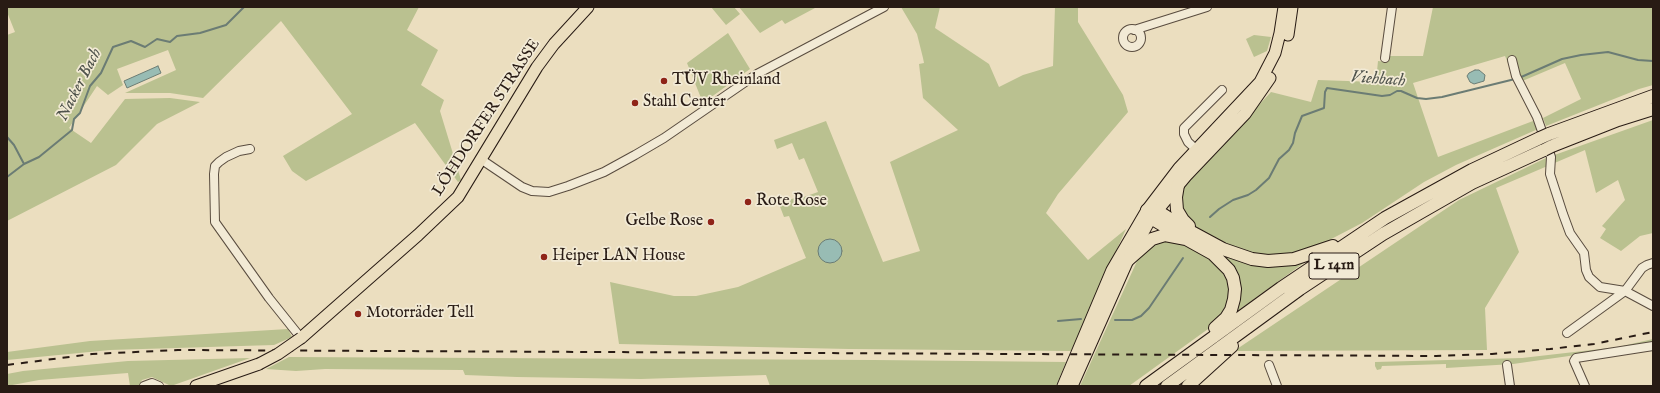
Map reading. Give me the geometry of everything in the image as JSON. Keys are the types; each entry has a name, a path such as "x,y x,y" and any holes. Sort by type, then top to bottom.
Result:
{"highway":[{"name":"L 141n","path":"1146,386 1281,288 1353,239 1434,190 1472,170 1545,136 1653,96"},
{"name":"L 141n","path":"1167,386 1340,262 1417,214 1478,180 1548,148 1618,120 1653,109"},
{"path":"1178,185 1176,201 1178,213 1186,224 1202,237"},
{"path":"1151,213 1235,254 1252,259 1268,261 1304,257 1353,239"},
{"path":"1151,213 1186,239 1213,254 1222,261 1231,274 1234,284 1234,299 1228,314 1196,349"},
{"path":"1128,260 1144,245 1157,236 1169,235 1186,239"},
{"path":"1188,386 1233,346 1239,333"}],"main road":[{"name":"LÖHDORFER STRASSE","path":"196,386 220,382 278,354 302,338 450,205 458,197 482,160 537,67 554,44 588,7"},
{"path":"1072,386 1128,260 1151,213 1178,185 1200,153 1260,82 1275,53 1284,7"},
{"path":"1063,386 1112,270 1151,213 1179,168 1200,153 1245,114 1272,74 1285,45 1292,7"}],"street":[{"path":"482,160 522,187 532,191 549,192 568,186 604,172 636,155 664,138 757,74 884,7"},
{"path":"1134,30 1207,7"},
{"path":"1385,58 1392,7"},
{"path":"1512,60 1517,79 1537,117 1551,157 1550,174 1558,200 1570,233 1585,256 1587,274 1593,282 1604,288 1625,291 1653,306"},
{"path":"1200,153 1185,138 1183,132 1184,128 1222,90"},
{"path":"250,149 231,154 215,166 215,222 269,298 302,338"},
{"path":"1567,332 1625,291 1642,268 1647,264 1653,263"},
{"path":"1585,386 1574,361 1576,358 1653,346"},
{"path":"1269,365 1277,386"},
{"path":"1507,365 1510,386"},
{"path":"144,386 152,383 159,386"}],"green space":[{"path":"7,7 419,7 407,30 438,50 421,85 444,100 440,111 461,180 458,182 415,123 306,181 292,171 283,156 352,114 281,21 203,98 170,93 125,93 176,70 168,50 117,69 123,85 108,95 97,86 69,128 91,143 125,99 170,98 200,102 157,124 116,165 7,221 7,35 15,32 7,12"},
{"path":"711,7 734,7 740,14 726,25"},
{"path":"739,7 815,8 785,24 782,20 760,33"},
{"path":"901,7 940,7 935,28 989,64 999,87 1023,75 1053,66 1055,7 1078,7 1078,22 1123,95 1128,112 1058,194 1046,213 1088,260 1126,229 1071,351 849,349 619,344 610,282 674,296 696,296 738,287 806,258 789,216 784,217 779,204 797,197 798,199 818,192 804,158 799,160 792,143 777,149 774,140 826,121 883,262 920,251 890,162 958,130 923,98 919,64 924,63 923,58 917,34"},
{"path":"1433,7 1653,7 1653,85 1639,89 1546,126 1543,118 1581,99 1565,63 1520,82 1511,70 1505,56 1413,83 1438,157 1533,121 1538,129 1456,165 1424,182 1362,223 1314,248 1293,254 1270,256 1247,253 1230,247 1194,227 1181,211 1184,185 1271,92 1311,102 1318,80 1376,82 1378,61 1387,62 1388,56 1423,56"},
{"path":"728,33 750,69 703,103 687,63"},
{"path":"1254,35 1271,37 1267,51 1254,57 1246,39"},
{"path":"1653,120 1653,233 1640,236 1621,251 1600,238 1606,229 1602,226 1625,200 1618,180 1596,193 1585,150 1496,188 1519,252 1485,308 1487,350 1234,351 1459,200 1546,158"},
{"path":"1165,220 1241,260 1312,257 1232,315 1237,282"},
{"path":"1174,238 1213,260 1223,271 1228,282 1229,295 1225,308 1220,317 1215,324 1129,386 1080,386 1138,259 1149,244"},
{"path":"288,329 292,337 274,345 110,350 7,360 7,352 90,341"},
{"path":"1653,339 1653,344 1513,364 1446,368 1446,364 1382,366 1381,369 1377,370 1375,366 1375,362 1522,358 1618,347"},
{"path":"289,357 1066,362 1056,386 770,386 766,375 641,379 465,375 463,370 325,369 296,371 266,369"},
{"path":"250,358 171,386 152,377 142,380 139,386 130,386 128,373 39,380 7,386 7,374 23,371 128,361"}],"water":[{"path":"158,66 161,73 127,88 124,81"},
{"path":"1475,70 1479,70 1485,75 1484,81 1474,84 1470,82 1467,76"},
{"path":"830,239 839,242 842,251 839,260 830,263 821,260 818,251 821,242"}],"waterway":[{"name":"Nacker Bach","path":"7,177 24,164 39,157 72,130 74,119 80,113 90,86 101,73 113,47 131,41 145,47 157,39 170,42 177,36 200,33 226,25 244,7"},
{"name":"Viehbach","path":"1519,78 1562,59 1581,55 1608,52 1638,60 1653,61"},
{"name":"Viehbach","path":"1210,217 1233,200 1248,195 1256,190 1269,178 1279,159 1289,150 1293,143 1295,133 1302,116 1324,108 1325,92 1327,88 1382,96 1401,91 1417,98 1426,99 1442,97 1515,79"},
{"path":"7,137 14,145 24,164"},
{"name":"Viehbach","path":"1115,320 1132,320 1141,316 1149,308 1183,258"},
{"name":"Viehbach","path":"1058,321 1081,319"}],"railway":[{"path":"7,365 92,354 178,350 1436,356 1492,354 1550,349 1594,344 1653,332"}],"place":[{"name":"TÜV Rheinland","path":"664,81"},
{"name":"Stahl Center","path":"635,103"},
{"name":"Rote Rose","path":"748,202"},
{"name":"Gelbe Rose","path":"711,222"},
{"name":"Heiper LAN House","path":"544,257"},
{"name":"Motorräder Tell","path":"358,314"}]}
